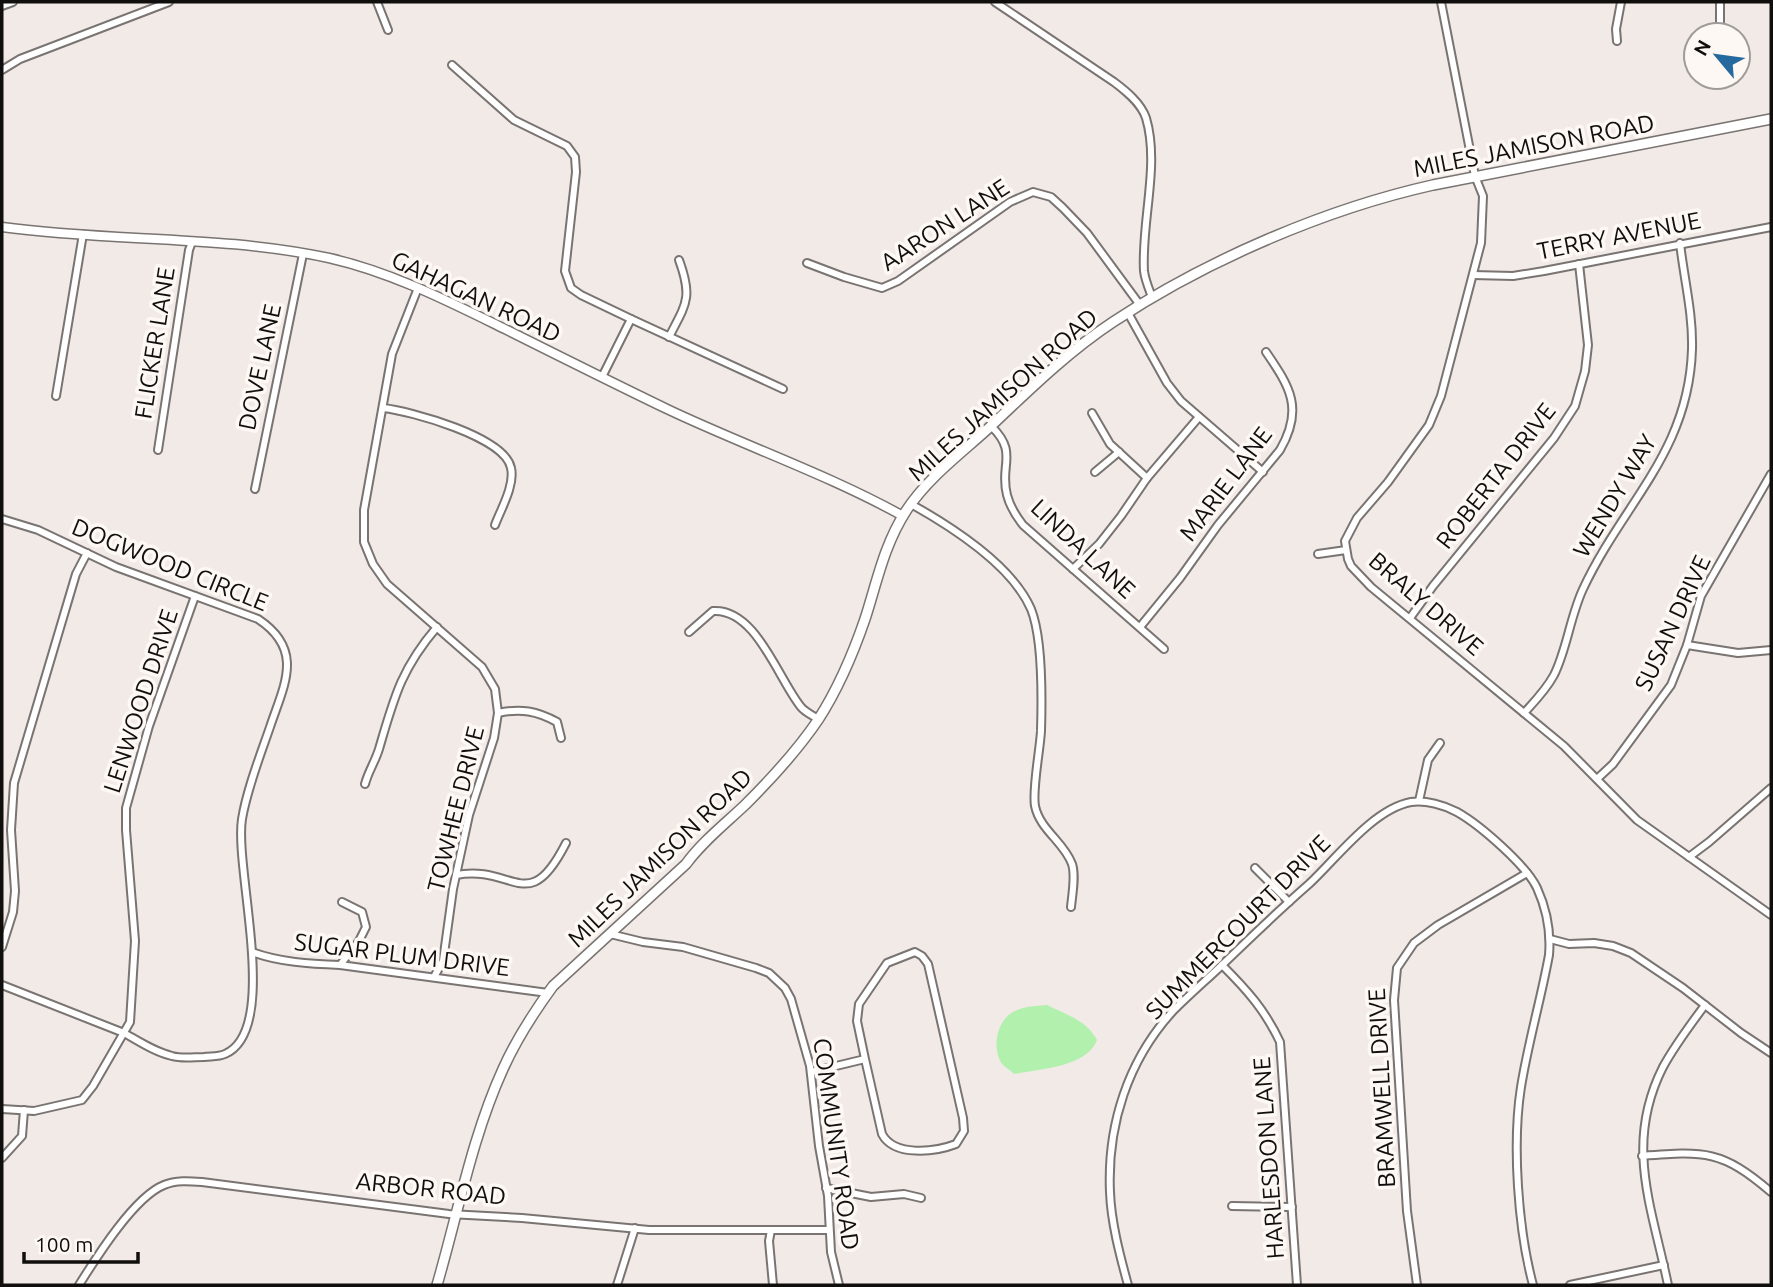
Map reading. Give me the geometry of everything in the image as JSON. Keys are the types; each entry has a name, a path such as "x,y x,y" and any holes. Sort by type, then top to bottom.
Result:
{"main road":[{"name":"MILES JAMISON ROAD","path":"437,1285 483,1120 496,1085 513,1050 548,993 687,864 698,848 778,771 831,698 850,658 883,558 911,504 925,487 990,426 1078,348 1152,297 1201,271 1323,217 1400,192 1771,119"}],"street":[{"path":"2,6 13,2"},
{"path":"2,70 20,58 169,2"},
{"path":"377,2 388,30"},
{"path":"995,2 1114,82 1128,93 1146,118 1150,151 1144,274 1152,297"},
{"name":"BRALY DRIVE","path":"1441,2 1475,176 1482,190 1481,243 1449,367 1433,415 1412,450 1352,526 1345,541 1348,558 1357,574 1564,746 1637,820 1771,915"},
{"path":"1617,41 1616,29 1621,2"},
{"path":"1720,2 1720,21"},
{"path":"452,65 504,112 523,125 561,143 575,157 576,172 566,277 575,291 783,388"},
{"name":"AARON LANE","path":"807,263 882,288 898,281 1010,202 1033,192 1051,197 1071,216 1087,233 1140,305"},
{"name":"TERRY AVENUE","path":"1473,275 1513,276 1771,227"},
{"name":"GAHAGAN ROAD","path":"2,228 267,248 362,267 418,288 713,431 766,451 870,498 903,516"},
{"path":"56,396 83,234"},
{"name":"FLICKER LANE","path":"158,450 192,242"},
{"name":"WENDY WAY","path":"1524,713 1553,676 1582,590 1656,470 1676,429 1688,385 1692,350 1689,301 1680,243"},
{"name":"DOVE LANE","path":"255,489 303,254"},
{"path":"669,337 688,299 679,260"},
{"name":"ROBERTA DRIVE","path":"1410,618 1553,438 1575,406 1586,371 1588,345 1579,264"},
{"name":"TOWHEE DRIVE","path":"418,288 392,354 365,510 364,542 373,564 387,584 472,657 487,674 495,690 498,713 494,738 469,815 456,875 443,961 434,977"},
{"path":"1128,313 1167,383 1181,401 1263,472"},
{"path":"602,377 631,319"},
{"name":"MARIE LANE","path":"1140,627 1263,472 1288,436 1293,414 1287,384 1266,352"},
{"path":"383,408 444,423 505,454 511,466 511,478 495,525"},
{"path":"1092,413 1107,440 1147,478"},
{"path":"1073,569 1121,516 1147,478 1199,417"},
{"name":"LINDA LANE","path":"990,426 1000,435 1006,447 1006,488 1013,511 1023,525 1164,649"},
{"path":"1095,472 1119,452"},
{"name":"SUSAN DRIVE","path":"1597,779 1614,764 1676,676 1701,596 1771,474"},
{"path":"911,504 939,520 992,561 1019,588 1031,609 1036,631 1042,701 1035,803 1040,819 1073,866 1071,907"},
{"name":"DOGWOOD CIRCLE","path":"2,520 38,530 116,567 239,610 267,624 281,642 288,663 286,685 269,729 242,822 253,1008 242,1039 228,1053 218,1056 174,1057 124,1033 2,985"},
{"path":"1318,554 1346,550"},
{"path":"2,947 13,912 15,891 11,830 14,783 76,574 87,553"},
{"name":"LENWOOD DRIVE","path":"2,1109 34,1111 82,1100 130,1023 135,941 126,830 127,808 149,726 195,596"},
{"path":"689,632 713,611 734,615 754,632 803,709 818,719"},
{"path":"365,785 407,667 417,649 437,627"},
{"path":"1687,645 1738,653 1771,650"},
{"path":"498,713 512,710 543,714 557,722 561,738"},
{"path":"1440,743 1427,760 1419,802 1440,805 1460,813 1517,860 1536,886 1544,907 1550,939 1517,1120 1522,1222 1532,1285"},
{"path":"1689,857 1771,788"},
{"name":"SUMMERCOURT DRIVE","path":"1128,1285 1110,1194 1112,1139 1130,1075 1140,1057 1172,1013 1381,816 1400,805 1419,802"},
{"path":"456,875 476,873 528,884 544,878 566,843"},
{"path":"1255,868 1289,902"},
{"name":"BRAMWELL DRIVE","path":"1417,1285 1408,1211 1394,1000 1395,976 1405,955 1425,933 1527,873"},
{"path":"340,965 359,941 366,927 362,912 342,902"},
{"name":"COMMUNITY ROAD","path":"610,934 700,951 769,973 785,988 791,999 811,1072 829,1230 839,1285"},
{"path":"1550,939 1569,944 1594,943 1613,946 1631,953 1771,1053"},
{"name":"SUGAR PLUM DRIVE","path":"251,952 275,958 548,993"},
{"path":"915,952 928,964 962,1118 964,1131 956,1144 932,1151 900,1148 886,1142 865,1059 857,1021 859,1004 887,963 915,952"},
{"name":"HARLESDON LANE","path":"1222,965 1269,1018 1280,1042 1297,1285"},
{"path":"1668,1285 1649,1201 1643,1156 1644,1122 1656,1082 1671,1053 1705,1005"},
{"path":"811,1072 865,1059"},
{"path":"2,1158 22,1136 24,1110"},
{"path":"1643,1156 1689,1153 1713,1156 1736,1165 1771,1192"},
{"name":"ARBOR ROAD","path":"79,1285 135,1207 157,1188 174,1182 202,1182 457,1214 635,1228 829,1230"},
{"path":"826,1188 871,1197 904,1194 921,1198"},
{"path":"1232,1206 1292,1207"},
{"path":"617,1285 635,1228"},
{"path":"771,1230 769,1241 773,1285"},
{"path":"1570,1285 1664,1265"}],"green space":[{"path":"1047,1005 1082,1023 1097,1040 1092,1049 1073,1061 1014,1074 1002,1064 999,1057 997,1042 1000,1027 1015,1011"}]}
